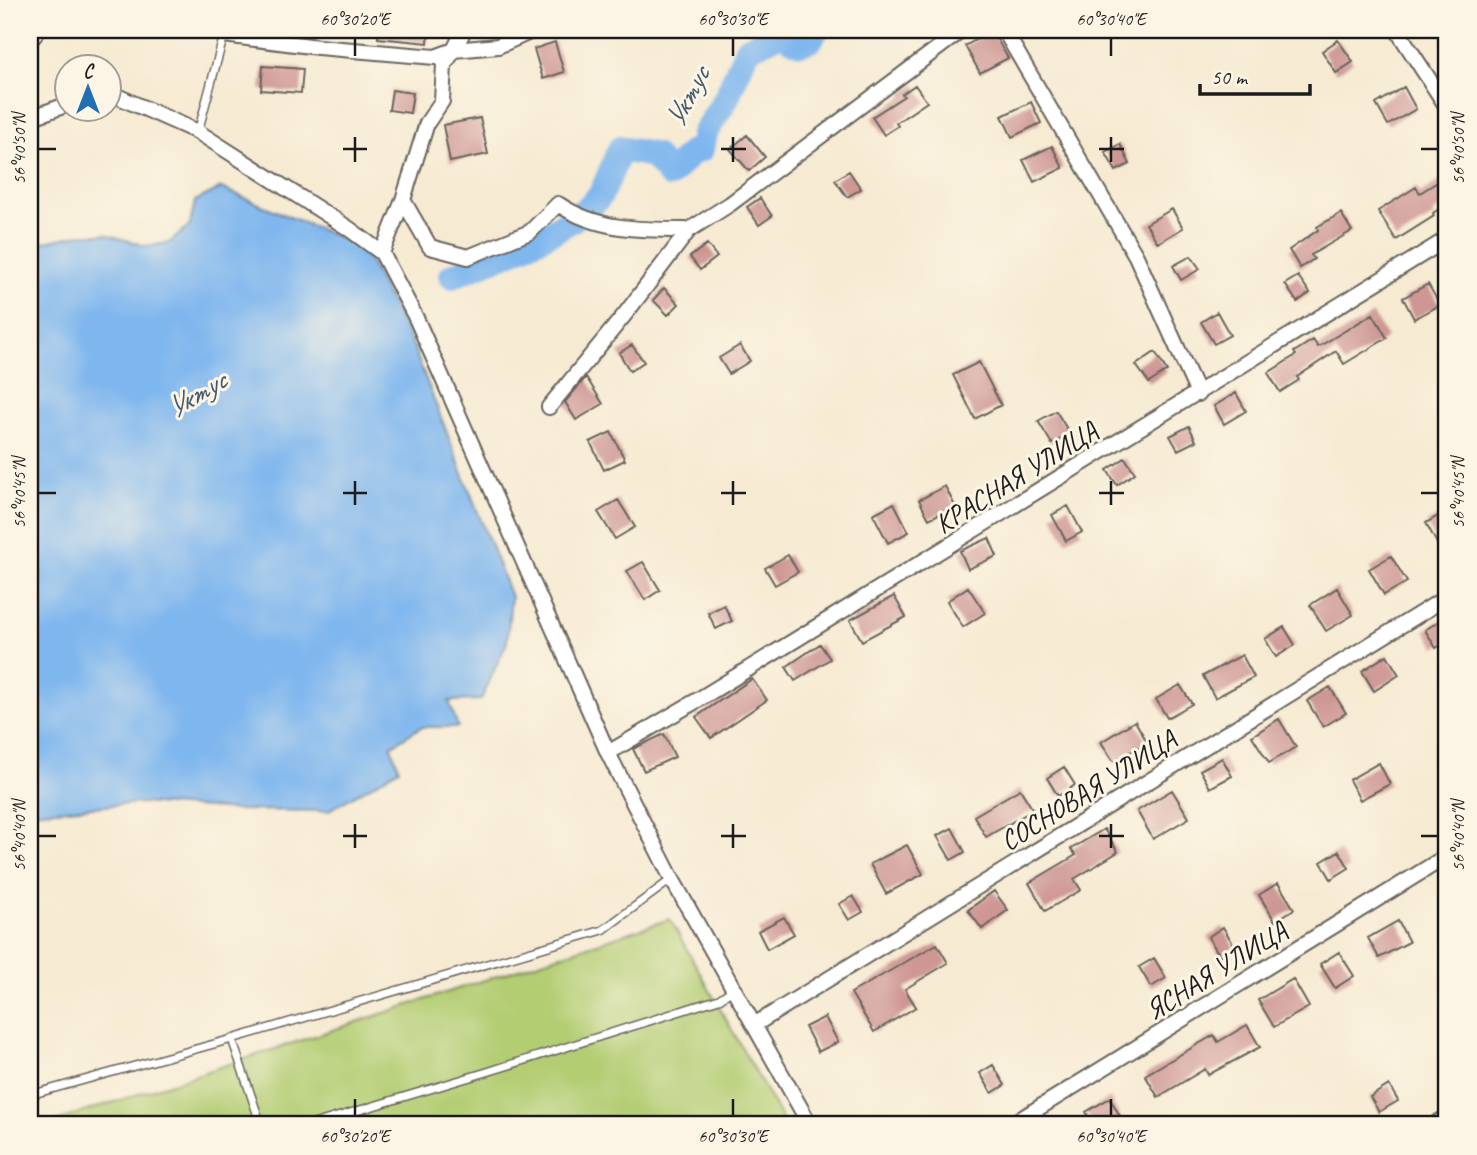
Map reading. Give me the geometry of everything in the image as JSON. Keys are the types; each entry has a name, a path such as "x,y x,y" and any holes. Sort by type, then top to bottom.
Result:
{"street":[{"path":"382,253 403,200 427,124 442,101 444,65 464,30"},
{"path":"225,32 318,47 435,57 454,50 498,46 534,30"},
{"path":"549,407 689,230 730,204 962,30"},
{"path":"1004,30 1136,256 1198,394"},
{"path":"1398,30 1447,107"},
{"path":"122,99 198,132 348,228 382,253 416,318 608,753 672,879 810,1125"},
{"path":"30,118 52,110"},
{"path":"403,200 430,247 468,257 530,232 558,204 574,215 628,230 689,230"},
{"name":"КРАСНАЯ УЛИЦА","path":"608,753 1447,239"},
{"name":"СОСНОВАЯ УЛИЦА","path":"754,1025 1447,597"},
{"name":"ЯСНАЯ УЛИЦА","path":"1011,1125 1447,856"},
{"path":"1434,1125 1447,1117"}],"lane":[{"path":"198,132 225,32"},
{"path":"30,1095 603,930 672,879"},
{"path":"310,1125 719,999 734,989"},
{"path":"232,1039 261,1125"}],"green space":[{"path":"670,919 785,1125 44,1125"}],"water":[{"path":"221,188 362,247 411,341 511,597 507,642 481,700 449,701 458,727 421,727 391,746 399,769 328,811 235,810 141,803 30,812 30,245 82,234 106,234 146,246 169,243 190,225 195,201"}],"building":[{"path":"379,30 429,30 428,43 378,38"},
{"path":"992,31 1008,58 980,73 965,46"},
{"path":"1338,40 1353,62 1336,73 1322,51"},
{"path":"555,42 564,72 543,79 534,49"},
{"path":"263,66 303,69 301,93 261,90"},
{"path":"915,85 927,102 896,123 898,126 884,135 872,117 904,96 902,94"},
{"path":"1404,87 1416,109 1388,125 1376,104"},
{"path":"392,90 413,93 410,113 389,110"},
{"path":"1031,102 1041,123 1012,137 1002,116"},
{"path":"480,118 488,154 450,162 443,125"},
{"path":"747,135 765,157 749,171 730,149"},
{"path":"1120,144 1130,164 1116,171 1105,152"},
{"path":"1052,146 1063,168 1034,182 1023,160"},
{"path":"849,171 861,189 847,197 835,180"},
{"path":"1447,176 1447,204 1433,213 1434,216 1396,240 1378,211 1416,187 1420,193"},
{"path":"760,198 772,216 759,225 747,207"},
{"path":"1172,209 1183,228 1158,243 1146,224"},
{"path":"1341,213 1352,231 1311,255 1314,259 1300,268 1289,250 1318,230 1317,227"},
{"path":"707,244 717,257 700,270 690,257"},
{"path":"1191,256 1200,269 1181,280 1173,266"},
{"path":"1298,276 1310,293 1297,302 1285,284"},
{"path":"1428,284 1440,305 1414,319 1403,298"},
{"path":"664,288 679,304 668,315 653,300"},
{"path":"1217,312 1230,335 1214,344 1201,322"},
{"path":"1373,314 1387,338 1344,364 1336,351 1280,392 1268,373 1313,340 1318,347"},
{"path":"632,345 644,362 630,371 619,353"},
{"path":"740,345 750,361 729,374 719,358"},
{"path":"1155,352 1167,371 1149,383 1136,365"},
{"path":"979,362 1001,405 975,419 953,375"},
{"path":"586,377 603,404 576,420 565,402"},
{"path":"1236,393 1246,411 1224,424 1214,406"},
{"path":"1056,411 1070,434 1052,444 1038,421"},
{"path":"1189,426 1196,441 1178,450 1170,436"},
{"path":"611,432 625,460 604,470 590,442"},
{"path":"1125,458 1135,473 1117,485 1107,470"},
{"path":"945,486 955,506 929,519 919,500"},
{"path":"618,500 635,527 615,539 598,512"},
{"path":"894,503 909,532 888,543 873,514"},
{"path":"1068,506 1082,532 1066,541 1052,515"},
{"path":"1447,511 1447,562 1426,523"},
{"path":"989,538 997,556 968,569 960,551"},
{"path":"788,555 798,572 775,585 765,568"},
{"path":"1391,556 1407,582 1384,595 1369,569"},
{"path":"643,562 660,590 645,600 627,571"},
{"path":"968,587 985,613 963,627 947,601"},
{"path":"1337,588 1353,615 1326,631 1310,605"},
{"path":"894,596 906,617 862,641 850,620"},
{"path":"724,605 732,621 716,629 708,613"},
{"path":"1447,616 1447,641 1436,648 1425,630"},
{"path":"1284,627 1295,645 1276,657 1265,639"},
{"path":"820,644 830,659 795,681 786,667"},
{"path":"1242,655 1254,677 1215,698 1203,676"},
{"path":"1387,655 1399,675 1374,691 1362,671"},
{"path":"752,679 767,700 711,738 696,717"},
{"path":"1180,685 1192,704 1167,718 1156,699"},
{"path":"1330,687 1346,713 1323,727 1307,701"},
{"path":"1279,719 1296,747 1269,763 1252,736"},
{"path":"1135,721 1147,742 1114,762 1101,742"},
{"path":"664,734 675,757 644,771 633,749"},
{"path":"1222,758 1232,776 1210,788 1200,770"},
{"path":"1379,763 1390,784 1360,800 1349,780"},
{"path":"1064,767 1075,785 1058,796 1047,778"},
{"path":"1020,789 1033,810 986,837 974,816"},
{"path":"1172,790 1189,818 1153,839 1137,811"},
{"path":"952,828 965,852 951,860 937,836"},
{"path":"1104,829 1118,852 1074,879 1081,890 1045,911 1029,883 1076,855 1071,849"},
{"path":"907,845 923,874 886,894 870,864"},
{"path":"1339,851 1349,868 1331,879 1321,862"},
{"path":"1278,883 1294,909 1275,921 1259,895"},
{"path":"994,891 1008,910 982,929 968,910"},
{"path":"853,896 863,912 849,920 839,904"},
{"path":"784,917 794,934 767,949 758,931"},
{"path":"1398,921 1409,942 1379,958 1368,938"},
{"path":"1223,927 1235,947 1220,956 1208,937"},
{"path":"937,944 948,963 905,989 916,1007 874,1032 851,993"},
{"path":"1339,952 1354,976 1335,988 1320,964"},
{"path":"1154,958 1166,978 1151,987 1139,967"},
{"path":"1293,979 1309,1007 1274,1027 1258,1000"},
{"path":"825,1017 838,1042 818,1052 805,1027"},
{"path":"1247,1025 1260,1047 1208,1075 1205,1069 1158,1097 1145,1075 1214,1035 1218,1042"},
{"path":"993,1065 1005,1085 992,1093 980,1073"},
{"path":"1389,1085 1398,1101 1379,1112 1370,1097"},
{"path":"1110,1098 1121,1118 1108,1125 1093,1125 1086,1112"}],"waterway":[{"name":"Уктус","path":"452,276 530,243 584,211 600,195 620,149 653,155 670,175 692,152 701,149 704,134 726,99 747,49 780,33 801,43 810,40 816,30"}]}
